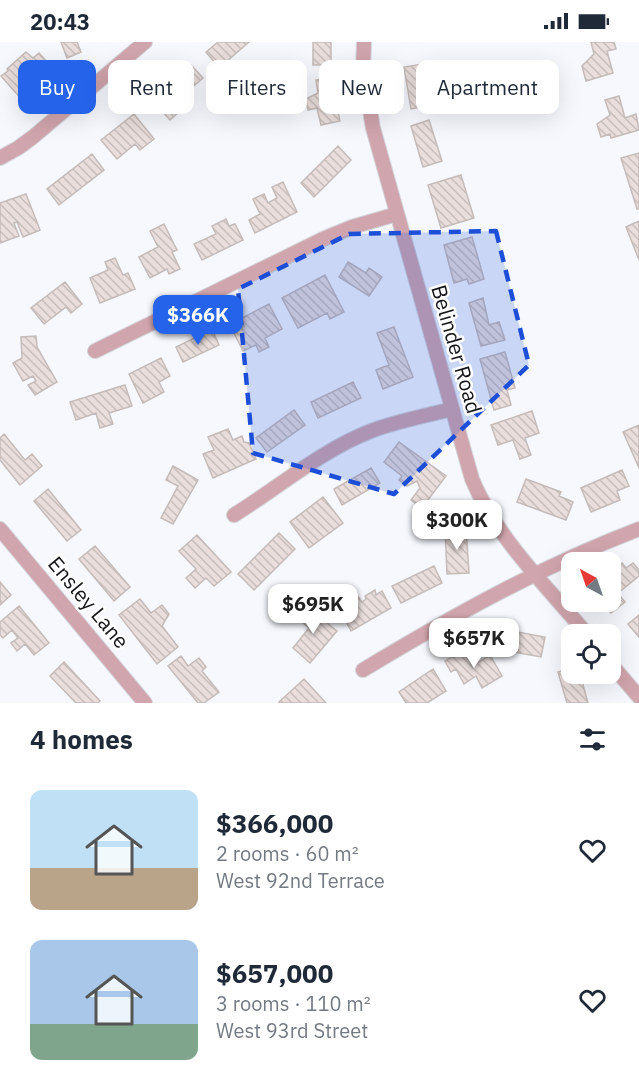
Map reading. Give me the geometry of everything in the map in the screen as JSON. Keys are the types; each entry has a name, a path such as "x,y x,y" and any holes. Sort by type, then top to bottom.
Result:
{"street":[{"name":"Belinder Road","path":"364,42 363,70 366,97 472,479 482,502 497,526 579,624"},
{"path":"0,158 33,137 142,43"},
{"path":"95,351 323,239 352,227 397,214"},
{"path":"234,515 346,443 389,425 452,409"},
{"name":"Ensley Lane","path":"0,529 145,703"},
{"path":"363,670 477,603 577,554 639,529"},
{"path":"621,676 639,697"}],"highlighted area":[{"path":"496,231 529,365 394,494 253,453 238,289 349,234"}],"building":[{"path":"61,42 77,42 81,52 67,58"},
{"path":"218,42 249,42 228,60 212,60 206,52"},
{"path":"313,42 331,42 331,60 319,60 319,65 313,65"},
{"path":"591,42 614,42 616,49 607,51 613,73 586,81 582,66 594,54"},
{"path":"26,52 33,58 39,53 45,60 18,60 18,95 1,76 8,71 7,69"},
{"path":"416,65 416,108 411,109 404,67"},
{"path":"194,68 203,78 194,86"},
{"path":"319,79 319,114 339,114 340,121 321,125 317,108 308,110 307,98 318,93 316,80"},
{"path":"619,96 625,118 636,114 639,130 611,138 610,134 601,137 597,124 610,115 605,100"},
{"path":"134,114 154,139 140,150 135,144 117,159 101,140"},
{"path":"165,114 177,114 170,120"},
{"path":"429,120 442,161 423,167 411,126"},
{"path":"338,146 351,160 314,197 301,183"},
{"path":"639,153 639,209 637,209 621,158"},
{"path":"92,154 104,170 59,205 47,189"},
{"path":"461,175 474,218 441,228 428,185"},
{"path":"283,182 297,212 255,233 249,220 260,214 253,199 264,194 268,203 277,198 272,187"},
{"path":"26,194 40,230 23,237 17,222 14,223 19,236 0,243 0,203"},
{"path":"226,219 229,226 235,224 243,240 202,260 194,244 216,234 212,226"},
{"path":"639,221 639,260 626,227"},
{"path":"164,224 177,250 172,252 180,269 169,274 167,269 150,278 139,257 158,247 150,231"},
{"path":"472,237 484,279 469,284 467,279 454,283 444,245"},
{"path":"115,258 123,275 128,273 135,289 100,303 90,278 108,270 105,262"},
{"path":"348,262 366,273 369,268 382,277 369,296 339,277"},
{"path":"325,275 344,312 330,319 327,313 298,328 282,298"},
{"path":"65,282 82,304 71,313 66,307 44,324 31,308"},
{"path":"483,298 489,325 499,322 505,340 481,346 469,303"},
{"path":"269,304 282,329 265,338 269,347 259,352 256,345 243,351 233,331 244,326 240,319"},
{"path":"394,327 413,377 383,389 376,370 389,365 377,333"},
{"path":"212,329 219,345 183,362 176,347"},
{"path":"36,336 37,347 57,382 35,395 28,385 36,381 33,376 23,381 13,363 22,358 21,337"},
{"path":"505,352 515,388 507,390 511,405 494,410 480,359"},
{"path":"161,358 170,376 159,382 164,392 143,403 129,374"},
{"path":"353,382 361,398 318,418 311,402"},
{"path":"125,385 132,406 109,413 113,424 100,428 96,413 76,420 70,402"},
{"path":"294,410 305,425 267,452 256,438"},
{"path":"532,411 539,433 525,438 531,455 520,459 513,440 498,445 491,425"},
{"path":"639,425 639,468 623,432"},
{"path":"228,429 233,440 242,436 244,442 249,443 256,459 213,478 203,454 214,450 208,437"},
{"path":"4,434 25,460 32,454 42,466 20,485 0,460 0,438"},
{"path":"399,442 446,476 422,508 411,500 420,488 417,481 407,486 399,480 402,476 384,462"},
{"path":"173,466 198,480 173,524 161,518 178,486 166,480"},
{"path":"371,468 380,483 342,505 334,489"},
{"path":"622,470 629,486 617,491 620,500 591,512 581,488"},
{"path":"526,479 561,492 559,496 573,502 566,520 517,502"},
{"path":"48,489 81,530 67,541 34,501"},
{"path":"323,497 343,523 309,548 290,522"},
{"path":"466,527 469,573 447,574 445,528"},
{"path":"279,533 295,549 254,590 238,574"},
{"path":"197,535 231,572 214,586 206,578 195,588 186,578 196,569 179,551"},
{"path":"95,546 130,587 114,601 79,559"},
{"path":"633,563 639,570 639,576 621,591 621,564 626,568"},
{"path":"434,566 442,583 401,603 392,586"},
{"path":"0,582 11,595 0,605"},
{"path":"375,590 376,595 382,591 391,608 351,631 341,612 350,607 346,601 357,595 362,602 366,599 365,596"},
{"path":"140,599 151,613 162,605 169,614 162,626 178,647 157,664 119,615"},
{"path":"305,605 337,631 310,663 293,648 309,628 296,617"},
{"path":"19,606 49,643 34,655 25,644 17,651 11,643 18,638 12,630 3,638 0,635 0,622"},
{"path":"639,615 639,637 628,624"},
{"path":"501,629 545,637 541,657 497,649"},
{"path":"463,650 472,666 490,655 502,676 482,688 476,676 464,684 456,669 451,672 445,661"},
{"path":"181,656 188,666 199,658 206,667 202,671 219,692 204,703 198,703 168,666"},
{"path":"64,662 100,701 98,703 76,703 50,676"},
{"path":"433,669 446,691 427,703 406,703 399,692"},
{"path":"304,679 326,703 279,703 279,702"},
{"path":"561,684 583,684 588,703 567,703"}]}
